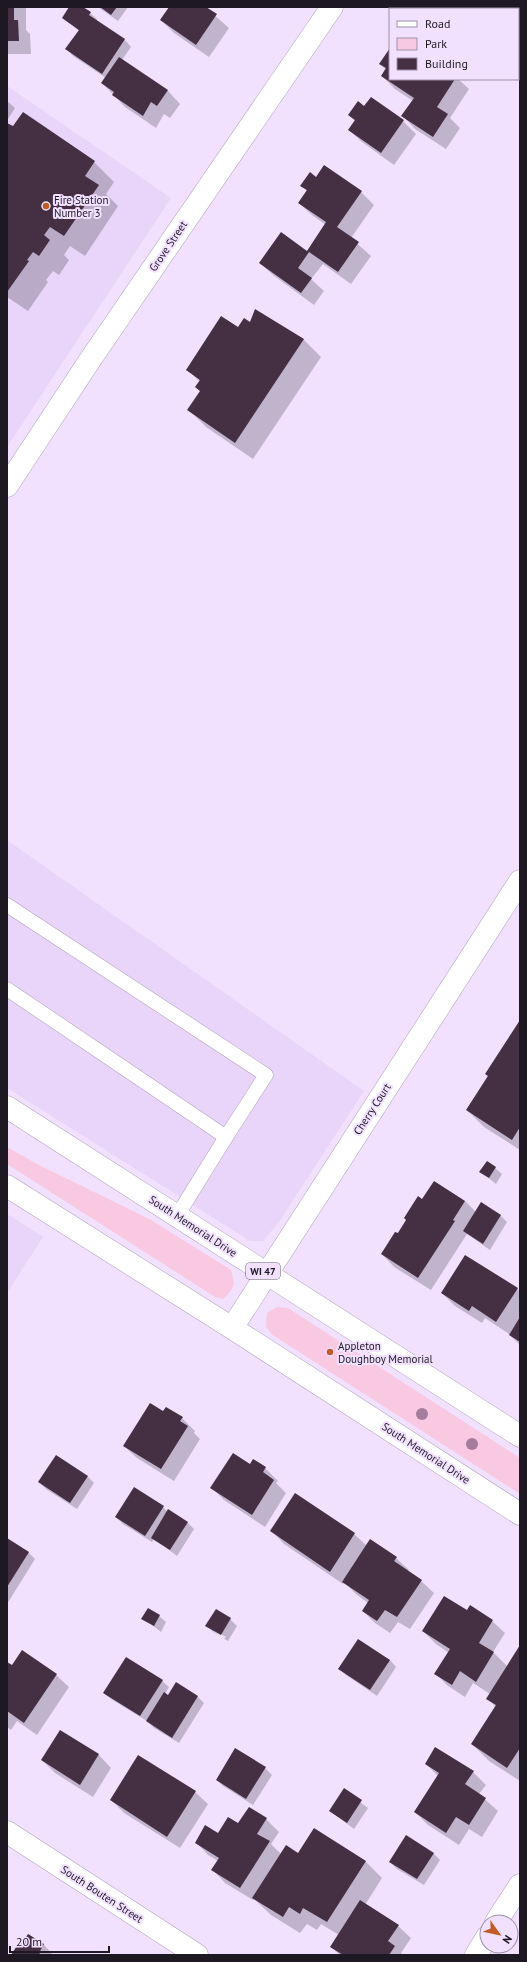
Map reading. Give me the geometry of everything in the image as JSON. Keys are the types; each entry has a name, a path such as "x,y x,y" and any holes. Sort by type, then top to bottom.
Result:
{"street":[{"name":"Grove Street","path":"7,486 94,354 332,7"},
{"name":"Cherry Court","path":"232,1328 266,1273 517,890"},
{"name":"South Memorial Drive","path":"7,1107 520,1436"},
{"name":"South Memorial Drive","path":"7,1186 232,1328 520,1514"},
{"name":"South Bouten Street","path":"7,1832 197,1955"},
{"path":"501,1914 520,1885"}],"lane":[{"path":"7,905 266,1075 177,1216"},
{"path":"7,988 226,1137"}],"shaded area":[{"path":"7,86 171,198 7,447"},
{"path":"7,840 364,1091 279,1222 263,1241 250,1241 7,1088"},
{"path":"7,1214 43,1237 7,1293"}],"green space":[{"path":"7,1147 37,1164 151,1220 231,1270 234,1283 232,1289 223,1299 215,1297 7,1164"},
{"path":"277,1307 288,1308 520,1458 520,1494 271,1334 266,1326 267,1313"}],"building":[{"path":"7,7 14,7 14,20 18,20 19,41 7,41"},
{"path":"69,7 83,7 91,12 89,15 125,39 102,74 65,49 79,30 62,18"},
{"path":"100,7 117,7 111,15"},
{"path":"169,7 206,7 217,14 196,45 160,20"},
{"path":"389,49 389,80 454,80 437,107 448,114 433,137 401,116 414,98 381,76 386,68 379,64"},
{"path":"119,57 168,90 157,106 151,102 143,116 112,95 114,92 101,83"},
{"path":"371,97 404,120 381,153 348,130 355,120 348,115 358,101 364,106"},
{"name":"Fire Station Number 3","path":"23,112 95,161 85,176 99,185 64,236 50,227 44,235 50,240 39,256 33,252 27,260 29,261 7,292 7,123 13,126"},
{"path":"324,165 362,191 337,227 359,242 338,272 309,252 298,268 312,278 301,293 259,263 281,232 307,251 326,222 298,203 307,190 300,186 310,172 316,177"},
{"path":"255,309 304,339 235,443 187,410 200,391 195,387 200,380 186,370 221,316 238,327 244,318 250,322"},
{"path":"520,1020 520,1127 512,1140 466,1110 488,1076 485,1074"},
{"path":"487,1161 496,1167 489,1178 479,1172"},
{"path":"434,1181 465,1201 453,1220 455,1221 418,1278 381,1254 395,1232 398,1233 406,1220 404,1218 418,1196 422,1199"},
{"path":"481,1202 501,1215 483,1244 463,1231"},
{"path":"465,1255 518,1288 496,1322 472,1306 469,1311 441,1293"},
{"path":"520,1317 520,1342 509,1335"},
{"path":"150,1403 163,1411 166,1407 183,1417 180,1421 188,1426 161,1469 123,1446"},
{"path":"233,1453 250,1464 253,1459 266,1467 263,1472 274,1480 252,1515 210,1488"},
{"path":"56,1455 88,1476 70,1503 38,1482"},
{"path":"134,1487 164,1506 145,1536 115,1517"},
{"path":"295,1493 355,1533 330,1572 270,1531"},
{"path":"168,1509 188,1522 170,1550 151,1538"},
{"path":"7,1538 29,1552 7,1587"},
{"path":"370,1539 397,1557 394,1561 422,1580 397,1617 385,1610 377,1621 362,1611 369,1600 342,1582"},
{"path":"444,1596 467,1610 470,1605 493,1620 479,1643 494,1652 476,1682 460,1671 452,1685 434,1674 450,1649 422,1631"},
{"path":"148,1608 160,1615 154,1626 141,1619"},
{"path":"216,1609 231,1618 221,1635 205,1626"},
{"path":"358,1639 390,1660 370,1690 338,1669"},
{"path":"520,1645 520,1748 507,1768 471,1744 496,1705 486,1699"},
{"path":"22,1650 57,1674 24,1723 7,1711 7,1662 12,1665"},
{"path":"126,1657 163,1680 140,1716 103,1693"},
{"path":"176,1682 198,1696 172,1738 146,1721 164,1692 168,1695"},
{"path":"60,1730 99,1754 80,1785 41,1760"},
{"path":"435,1747 474,1771 465,1784 486,1798 469,1825 456,1817 446,1833 414,1812 439,1773 425,1764"},
{"path":"235,1748 266,1767 246,1799 216,1780"},
{"path":"138,1755 196,1791 167,1837 110,1800"},
{"path":"344,1788 362,1800 347,1823 329,1811"},
{"path":"249,1807 267,1818 257,1834 270,1841 240,1888 211,1870 219,1858 195,1843 205,1825 218,1833 228,1817 238,1823"},
{"path":"314,1828 366,1861 327,1922 303,1908 300,1914 289,1907 283,1917 252,1898 286,1845 298,1853"},
{"path":"406,1835 434,1853 417,1879 389,1862"},
{"path":"360,1900 399,1925 388,1941 395,1946 389,1955 343,1955 330,1947"},
{"path":"28,1934 44,1944 39,1953 42,1955 11,1955 20,1941 22,1943"}],"place":[{"name":"Fire Station Number 3","path":"46,206"},
{"name":"Appleton Doughboy Memorial","path":"330,1352"}]}
